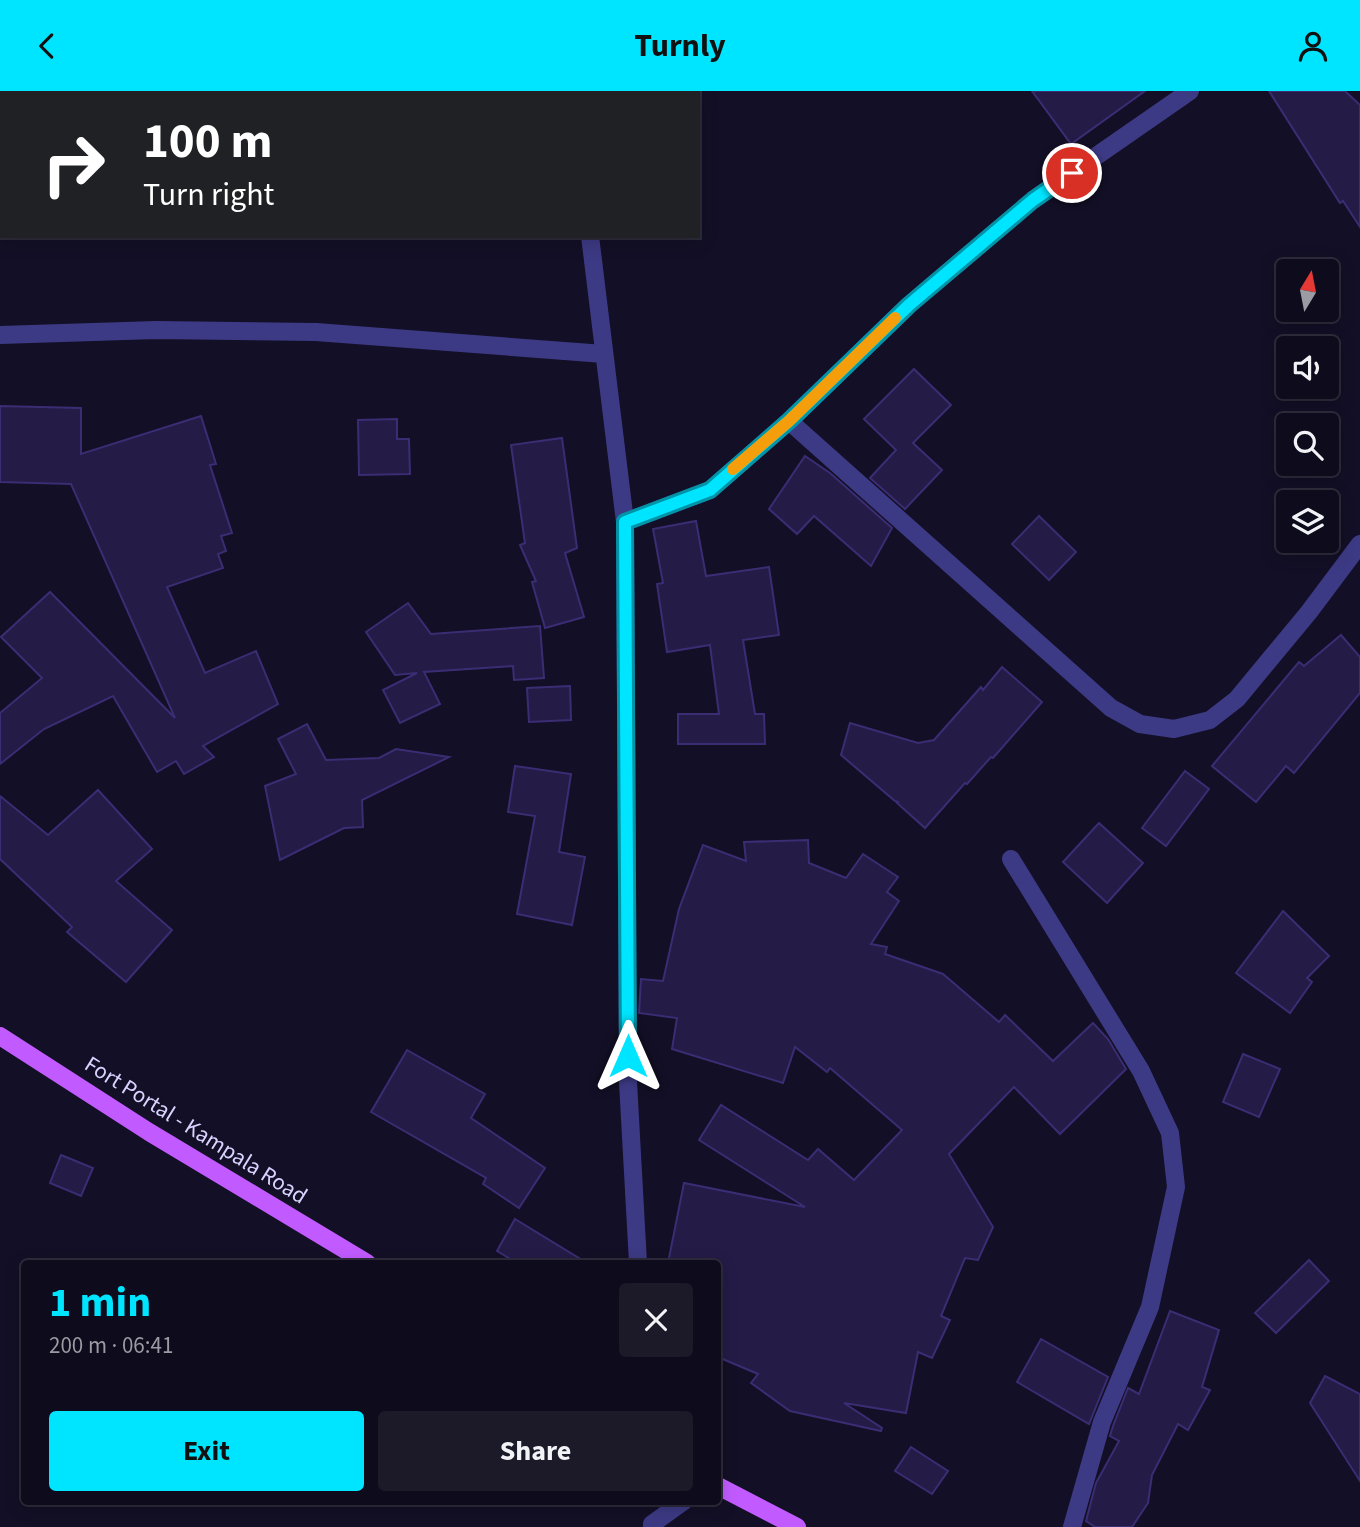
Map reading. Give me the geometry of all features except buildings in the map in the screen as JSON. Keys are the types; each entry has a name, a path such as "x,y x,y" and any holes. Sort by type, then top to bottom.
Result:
{"main road":[{"name":"Fort Portal - Kampala Road","path":"0,1036 149,1132 362,1260"},
{"path":"721,1488 797,1527"}],"street":[{"path":"625,522 710,490 789,421 909,305 1033,200 1190,91"},
{"path":"590,238 625,522 628,1083 638,1260"},
{"path":"0,335 156,330 316,333 604,354"},
{"path":"789,421 1111,708 1140,724 1174,729 1210,720 1237,699 1309,612 1360,544"},
{"path":"1011,859 1141,1071 1170,1133 1175,1187 1150,1307 1102,1422 1072,1527"},
{"path":"652,1527 679,1505"}],"slow traffic":[{"path":"733,469 789,421 895,318"}],"route":[{"path":"628,1056 625,522 710,490 789,421 909,305 1033,200 1072,173"}]}
